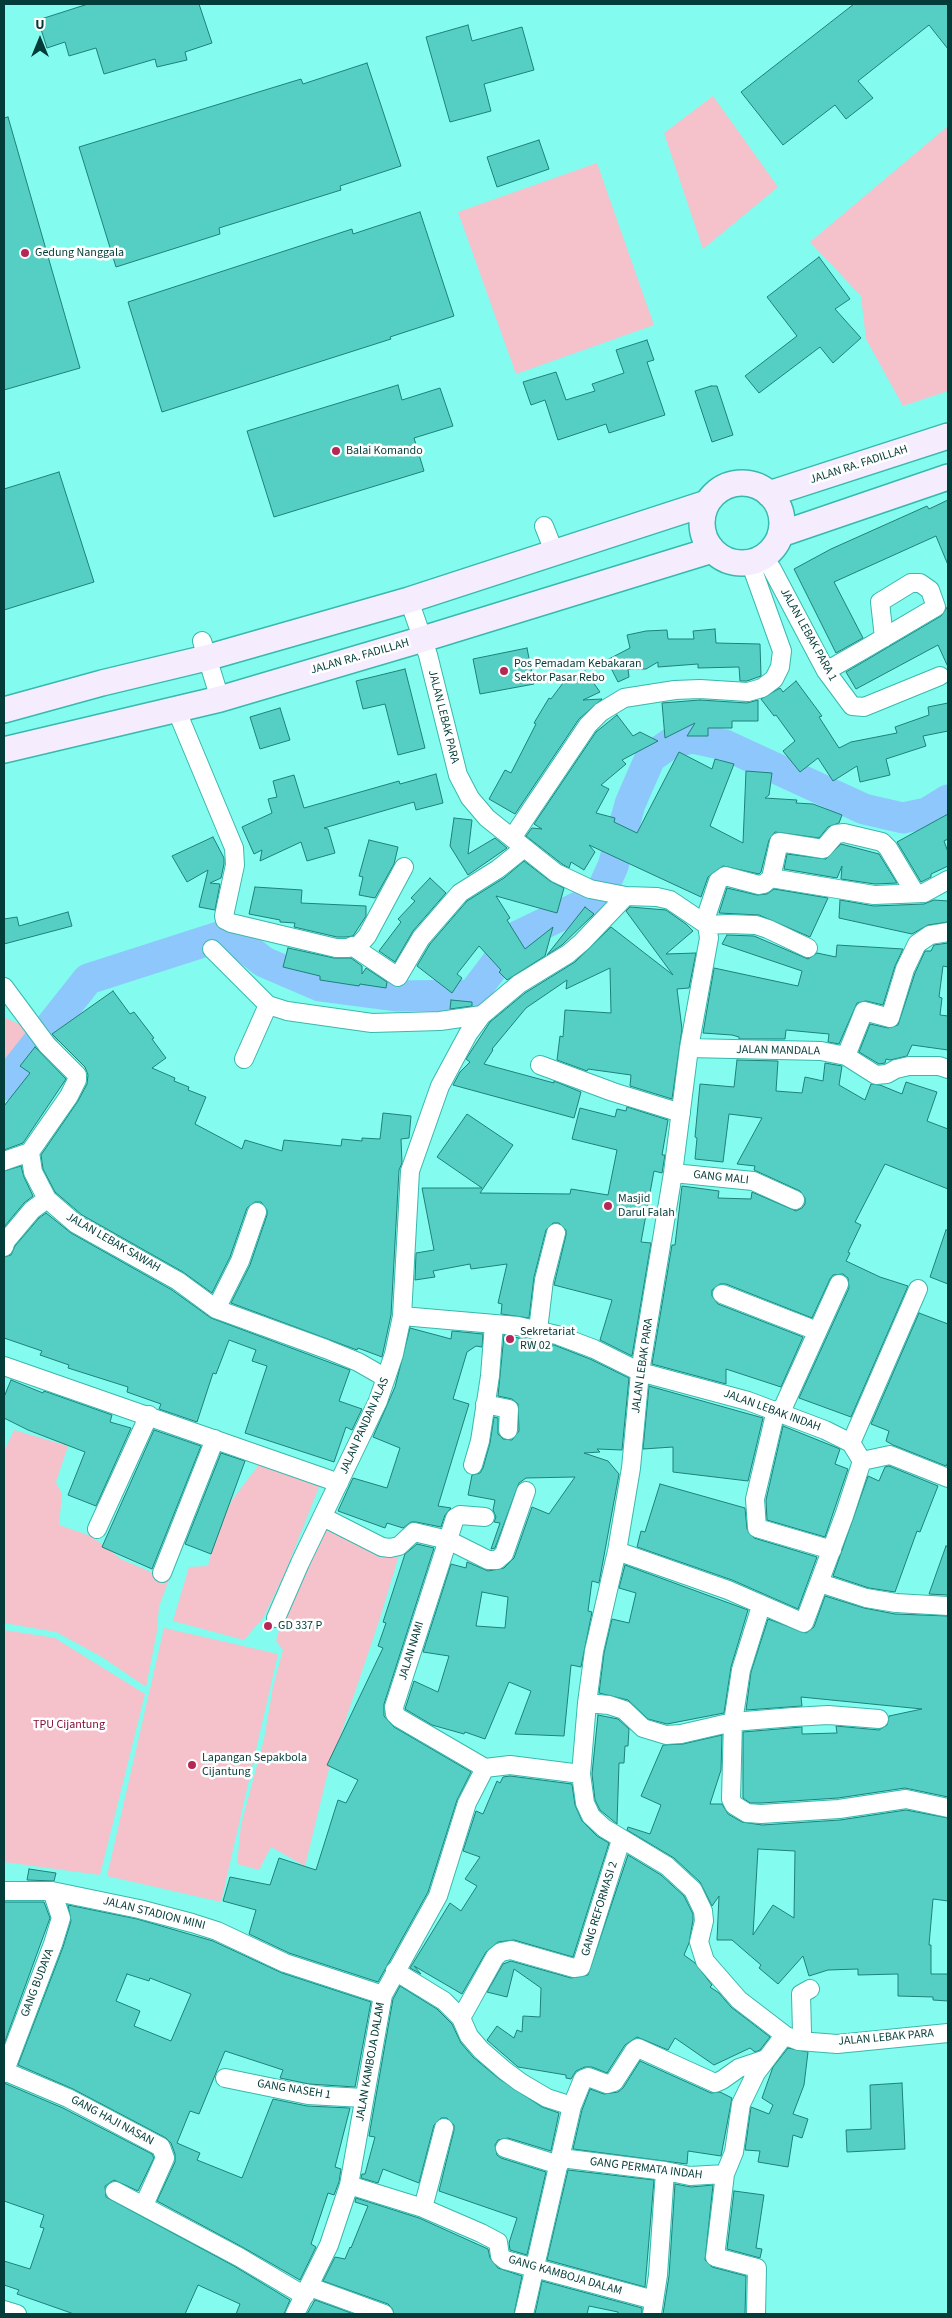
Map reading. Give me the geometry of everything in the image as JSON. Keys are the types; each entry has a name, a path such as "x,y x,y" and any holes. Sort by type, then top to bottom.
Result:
{"main road":[{"name":"JALAN RA. FADILLAH","path":"769,494 948,436"},
{"path":"780,534 948,477"},
{"path":"740,483 761,488 769,494 780,512 780,534 776,544 757,560 742,563 726,560 712,550 706,540 702,528 703,515 707,503 719,490 740,483"},
{"path":"4,710 102,683 204,649 408,600 555,554 707,503"},
{"name":"JALAN RA. FADILLAH","path":"4,750 220,699 422,640 712,550"}],"street":[{"path":"544,526 555,554"},
{"path":"352,946 398,977 421,938 460,893 498,869 517,844 588,725 601,712 624,698 651,692 683,690 748,692 762,688 774,679 780,668 782,651 757,560"},
{"name":"JALAN LEBAK PARA 1","path":"757,560 772,568 826,671 850,704 858,708 940,676"},
{"name":"JALAN LEBAK PARA","path":"408,600 422,640 458,775 470,798 487,818 556,874 590,889 617,895 657,897 670,900 705,924 709,938 689,1048 673,1174 640,1372 631,1468 617,1551 594,1651 581,1774 585,1803 591,1816 604,1828 667,1866 693,1890 703,1911 704,1921 699,1942 705,1961 739,2000 792,2039 838,2044 948,2033"},
{"path":"826,671 884,638"},
{"path":"204,649 220,699"},
{"path":"176,709 234,848 235,865 225,910 226,920 231,923 336,948 359,945 367,936 404,867"},
{"path":"808,948 768,929 756,926 705,924 718,881 725,876 759,885 764,884 771,878 779,842 823,849 836,834 844,833 882,842 888,848 915,893"},
{"path":"771,878 874,895 924,893 948,880"},
{"name":"JALAN PANDAN ALAS","path":"276,1618 300,1563 378,1401 399,1337 402,1316 408,1186 413,1160 440,1086 468,1034 482,1015 519,984 568,954 582,942 617,895"},
{"path":"846,1056 864,1011 890,1018 905,969 917,944 930,935 948,932"},
{"path":"212,949 268,1005 303,1014 372,1023 440,1022 482,1015"},
{"path":"4,987 47,1045 77,1076 69,1096 30,1152 4,1161"},
{"path":"244,1059 268,1005"},
{"name":"JALAN MANDALA","path":"689,1048 821,1051 846,1056 876,1075 887,1074 896,1069 909,1066 939,1066 948,1070"},
{"path":"540,1065 613,1092 681,1112"},
{"name":"JALAN LEBAK SAWAH","path":"30,1152 33,1172 47,1199 76,1224 178,1281 216,1309 326,1349 358,1362 386,1378"},
{"name":"GANG MALI","path":"673,1174 753,1181 795,1200"},
{"path":"4,1247 32,1210 47,1199"},
{"path":"216,1309 240,1261 257,1212"},
{"path":"538,1330 544,1280 556,1233"},
{"path":"832,1550 757,1528 755,1499 778,1411 839,1284"},
{"path":"862,1461 851,1443 918,1289"},
{"path":"722,1294 817,1331"},
{"path":"402,1316 538,1330 586,1346 640,1372"},
{"path":"473,1465 478,1451 490,1376 494,1324"},
{"path":"4,1366 149,1415 339,1483"},
{"name":"JALAN LEBAK INDAH","path":"640,1372 748,1400 851,1443"},
{"path":"485,1404 509,1409 508,1430"},
{"path":"97,1529 149,1415"},
{"path":"162,1573 215,1439"},
{"path":"862,1461 890,1455 948,1478"},
{"path":"617,1551 728,1590 761,1606 804,1623 832,1550 862,1461"},
{"path":"323,1517 382,1547 399,1546 414,1532 448,1540 488,1560 500,1559 504,1554 526,1491"},
{"name":"JALAN NAMI","path":"485,1517 457,1516 429,1592 394,1712 399,1718 485,1768"},
{"path":"820,1583 866,1598 896,1603 948,1606"},
{"path":"761,1606 740,1670 733,1722 732,1799 734,1805 747,1813 761,1814 839,1809 906,1799 948,1808"},
{"path":"587,1704 609,1705 624,1710 643,1728 666,1735 681,1734 733,1722 828,1715 879,1719"},
{"path":"485,1768 510,1765 581,1774"},
{"name":"JALAN KAMBOJA DALAM","path":"295,2314 329,2245 349,2185 382,1995 410,1949 438,1896 467,1803 485,1768"},
{"name":"GANG REFORMASI 2","path":"461,2018 495,1957 500,1952 511,1950 574,1968 581,1967 621,1840"},
{"name":"JALAN STADION MINI","path":"4,1891 52,1891 139,1909 204,1926 285,1963 382,1995"},
{"name":"GANG BUDAYA","path":"4,2072 54,1944 61,1918 52,1891"},
{"path":"395,1971 432,1992 461,2018 469,2036 481,2050 504,2070 547,2098 572,2106"},
{"path":"756,2314 757,2268 715,2257 725,2174 734,2152 741,2104 756,2074 780,2041 792,2039 802,2032 801,1994 810,1989"},
{"path":"524,2314 572,2106 583,2079 588,2077 607,2084 614,2082 634,2051 638,2048 715,2082 722,2080 739,2068 766,2059"},
{"name":"GANG HAJI NASAN","path":"4,2072 68,2098 161,2147 165,2158 144,2205"},
{"name":"GANG NASEH 1","path":"226,2078 308,2095 364,2098"},
{"path":"423,2208 444,2128"},
{"name":"GANG PERMATA INDAH","path":"505,2148 560,2161 666,2171 696,2177 725,2174"},
{"path":"653,2307 661,2241 666,2171"},
{"name":"GANG KAMBOJA DALAM","path":"349,2185 423,2208 498,2242 500,2256 505,2260 653,2307"},
{"path":"114,2190 307,2292 384,2314"},
{"path":"4,2310 17,2314"}],"green space":[{"path":"713,96 778,187 703,249 664,133"},
{"path":"948,126 948,391 903,406 866,339 861,296 810,242"},
{"path":"597,163 654,325 516,374 458,212"},
{"path":"4,1017 31,1030 9,1075 4,1072"},
{"path":"14,1430 68,1446 56,1482 62,1494 59,1525 91,1536 121,1559 169,1580 159,1606 157,1631 146,1687 102,1657 56,1632 4,1623 4,1452"},
{"path":"261,1462 321,1482 284,1575 263,1618 244,1640 173,1621 189,1567 208,1566 216,1534 232,1500"},
{"path":"323,1522 400,1552 379,1621 328,1772 305,1866 271,1847 259,1870 237,1864 241,1825 264,1739 273,1687 283,1650 276,1641 286,1607"},
{"name":"Lapangan Sepakbola Cijantung","path":"164,1628 278,1654 221,1902 107,1876"},
{"name":"TPU Cijantung","path":"4,1630 55,1638 145,1694 100,1875 4,1862"}],"building":[{"path":"88,4 199,4 212,43 185,52 187,60 157,67 155,59 104,74 96,48 69,56 65,42 47,48 38,20"},
{"path":"854,4 948,4 948,49 929,25 858,81 873,98 846,119 835,105 783,145 741,92"},
{"path":"468,25 472,41 522,27 534,70 484,84 491,111 450,122 426,37"},
{"path":"367,63 401,166 340,186 341,190 219,228 220,234 116,267 79,147 301,79 303,84"},
{"name":"Gedung Nanggala","path":"8,117 80,368 4,390 4,118"},
{"path":"539,140 549,169 497,187 487,157"},
{"path":"420,212 454,316 390,337 391,339 162,412 128,302 352,229 353,234"},
{"path":"819,257 850,299 835,309 861,338 833,363 820,347 759,393 745,376 797,336 767,297"},
{"path":"647,340 654,360 647,362 665,415 609,433 606,424 558,440 545,400 531,405 523,382 556,372 566,400 595,391 592,384 624,373 616,350"},
{"name":"Balai Komando","path":"398,385 402,400 440,388 453,426 414,438 424,471 274,517 247,431"},
{"path":"717,386 733,435 712,442 695,391"},
{"path":"59,472 94,582 4,610 4,489"},
{"path":"948,500 948,565 936,536 834,582 863,638 836,653 794,569 831,549 927,506 929,509"},
{"path":"948,606 948,667 938,645 856,689 846,672 941,616"},
{"path":"715,629 716,643 760,644 761,676 747,681 740,681 739,667 698,668 698,664 658,667 658,662 646,669 628,669 629,677 618,682 607,660 630,648 627,635 646,631 667,630 668,639 694,639 693,631"},
{"name":"Pos Pemadam Kebakaran Sektor Pasar Rebo","path":"527,648 534,684 480,694 473,659"},
{"path":"405,669 425,748 398,755 385,704 363,709 356,681"},
{"path":"585,671 600,692 583,700 602,699 579,719 515,814 489,799 505,770 511,773 536,724 534,723 549,698 551,699 566,679 570,682"},
{"path":"796,681 822,716 819,717 839,748 851,742 897,733 895,727 929,715 928,707 948,703 948,731 923,736 926,746 886,759 890,775 860,782 857,766 833,781 818,758 800,772 783,751 795,741 776,715 774,716 761,699 780,688 783,692"},
{"path":"700,700 747,703 758,700 758,721 732,721 732,728 708,728 708,736 687,736 695,723 665,738 662,703"},
{"path":"280,708 290,740 260,749 250,717"},
{"path":"617,715 633,736 640,732 658,741 622,760 626,764 601,785 609,789 596,813 615,818 614,822 637,833 679,752 712,769 715,759 734,764 710,826 743,843 746,771 772,773 769,795 765,798 797,800 796,803 813,804 842,815 839,823 828,827 819,838 775,832 769,840 759,874 723,866 708,877 701,897 589,845 595,852 584,870 571,862 569,868 526,836 532,828 542,829 534,824 596,732"},
{"path":"436,774 443,803 416,810 414,802 324,828 328,829 335,853 307,861 301,842 260,861 262,850 254,854 242,827 272,813 268,799 277,797 273,781 294,775 304,808 399,781 400,784"},
{"path":"948,814 948,839 944,841 948,852 948,866 931,874 931,877 921,882 897,842"},
{"path":"454,818 472,820 468,854 495,838 507,848 468,875 450,846"},
{"path":"213,837 224,858 221,878 210,883 220,884 215,910 199,907 208,870 187,882 172,856"},
{"path":"369,840 398,847 394,864 375,898 359,895 363,877 359,876"},
{"path":"841,844 879,854 897,883 875,884 841,879 842,866 837,878 784,869 787,854 826,859"},
{"path":"524,861 550,881 564,888 557,913 496,896 510,918 507,920 525,949 553,927 545,956 507,980 499,972 501,970 479,946 457,974 462,978 452,993 417,966 430,944 467,901 504,878"},
{"path":"430,878 446,893 413,931 395,962 379,951 401,922 398,919 415,901 411,898"},
{"path":"255,887 302,890 301,903 366,906 366,916 353,936 337,937 294,927 295,923 280,922 280,920 249,914"},
{"path":"727,888 757,895 767,894 774,889 828,898 810,937 759,915 719,913"},
{"path":"840,900 874,906 924,904 934,900 948,901 948,922 928,925 912,934 839,918"},
{"path":"585,907 594,914 562,945 547,955"},
{"path":"630,907 666,910 693,931 666,954 696,953 689,988 677,989 682,1029 672,1099 630,1086 631,1075 588,1069 587,1071 557,1060 560,1036 563,1037 565,1010 611,1013 610,968 566,989 567,980 526,1008 492,1049 484,1064 554,1083 554,1081 581,1092 574,1118 453,1085 460,1072 470,1062 466,1059 490,1022 525,993 575,962 611,927 673,975 626,911"},
{"path":"68,912 72,926 4,944 4,919 17,917 19,926"},
{"path":"727,935 754,936 808,959 817,953 836,957 837,945 903,949 895,966 883,1005 866,1001 857,1003 839,1044 828,1042 829,1034 786,1030 785,1039 739,1039 739,1037 732,1035 703,1033 714,968 798,986 802,971 722,944"},
{"path":"948,943 948,967 943,966 939,997 942,998 940,1015 948,1016 948,1050 912,1045 907,1056 890,1060 886,1059 885,1063 879,1064 859,1052 870,1024 888,1028 898,1025 915,973 925,951 931,951 934,945"},
{"path":"288,948 334,958 351,958 362,966 362,974 366,968 387,982 386,988 320,980 320,976 283,967"},
{"path":"113,991 130,1014 134,1012 154,1038 152,1039 166,1058 152,1068 175,1078 174,1081 189,1087 188,1090 206,1097 195,1124 242,1149 245,1140 282,1151 284,1140 341,1146 342,1139 362,1141 362,1138 380,1139 383,1113 411,1116 409,1138 401,1139 402,1163 399,1170 391,1315 382,1357 358,1348 357,1350 231,1303 250,1265 267,1215 267,1210 261,1202 255,1202 247,1208 230,1257 212,1293 183,1272 82,1215 55,1192 43,1169 41,1155 78,1101 87,1084 88,1075 85,1067 52,1034"},
{"path":"451,1000 472,1002 472,1006 450,1009"},
{"path":"35,1047 66,1079 23,1143 4,1150 4,1106 30,1073 20,1066"},
{"path":"737,1060 778,1061 776,1091 802,1093 805,1077 823,1081 825,1063 842,1066 839,1085 865,1100 871,1084 880,1085 902,1094 906,1082 937,1092 927,1121 948,1129 948,1189 885,1164 855,1222 861,1225 848,1252 850,1253 846,1261 880,1277 908,1286 851,1417 799,1398 849,1288 848,1278 843,1274 833,1275 830,1279 812,1318 726,1284 720,1284 712,1290 712,1296 718,1304 803,1337 781,1387 726,1369 726,1384 652,1364 672,1245 675,1245 682,1186 719,1191 718,1198 751,1199 752,1192 796,1211 805,1204 805,1198 800,1191 754,1170 755,1166 737,1164 762,1118 729,1114 723,1162 695,1159 700,1084 734,1087"},
{"path":"627,1107 668,1120 662,1155 665,1155 662,1173 654,1171 641,1242 651,1243 632,1356 600,1340 612,1300 554,1285 566,1235 566,1230 559,1223 553,1223 546,1230 534,1277 529,1318 501,1314 502,1304 498,1303 507,1264 471,1269 470,1264 433,1271 435,1277 415,1280 416,1253 434,1250 422,1188 482,1188 437,1157 467,1114 513,1145 480,1193 570,1194 571,1189 608,1195 617,1150 572,1139 580,1108 615,1117 617,1109 626,1111"},
{"path":"21,1166 33,1196 24,1203 4,1227 4,1171"},
{"path":"46,1213 71,1233 172,1290 211,1318 350,1370 339,1401 362,1409 352,1430 346,1427 334,1462 245,1433 267,1366 252,1361 256,1350 229,1340 216,1374 213,1373 197,1422 159,1409 161,1404 127,1392 128,1387 68,1368 69,1365 40,1355 42,1351 4,1338 4,1257 11,1255 15,1246 39,1218"},
{"path":"946,1230 948,1231 948,1284 930,1277"},
{"path":"919,1313 948,1324 948,1462 946,1466 893,1445 886,1441 889,1431 871,1424"},
{"path":"410,1328 451,1339 452,1331 483,1334 482,1347 476,1346 467,1352 453,1399 469,1404 438,1506 451,1508 445,1515 441,1527 411,1522 403,1528 387,1523 385,1528 338,1511 353,1478 387,1488 400,1448 373,1437 395,1387"},
{"path":"504,1335 554,1345 590,1359 629,1378 622,1450 597,1449 600,1452 584,1453 608,1461 619,1474 599,1583 592,1581 588,1611 592,1612 581,1667 571,1665 564,1736 515,1734 531,1691 509,1682 485,1739 465,1732 464,1734 432,1725 405,1709 414,1681 438,1692 449,1656 423,1652 451,1564 466,1568 467,1562 488,1571 504,1568 514,1558 532,1507 549,1514 575,1477 526,1478 519,1483 495,1548 491,1549 500,1523 494,1522 496,1517 493,1510 495,1500 468,1495 472,1475 480,1473 483,1468 490,1443 494,1417 498,1418 498,1434 503,1439 512,1440 519,1431 518,1404 512,1399 498,1396","holes":["482,1592 508,1597 505,1628 476,1626"]},
{"path":"11,1380 43,1393 44,1391 112,1415 110,1422 131,1428 96,1506 68,1495 85,1452 28,1430 4,1418 4,1397"},
{"path":"649,1386 763,1418 748,1481 673,1472 673,1447 643,1449"},
{"path":"783,1426 840,1449 835,1464 848,1469 825,1537 767,1520 766,1500"},
{"path":"154,1430 201,1446 152,1569 102,1547"},
{"path":"221,1453 245,1461 211,1554 185,1544"},
{"path":"889,1466 938,1486 920,1532 917,1531 895,1592 869,1588 833,1576 868,1476 879,1481 885,1467"},
{"path":"660,1484 745,1508 747,1529 754,1538 817,1557 798,1609 732,1580 637,1547 641,1531 645,1532"},
{"path":"417,1544 434,1548 384,1704 384,1716 394,1727 471,1772 457,1800 428,1892 378,1982 289,1953 249,1934 256,1910 223,1901 230,1877 270,1885 279,1858 316,1870 338,1800 346,1803 358,1780 327,1765 383,1648 378,1646 386,1623 383,1622 405,1554"},
{"path":"946,1546 948,1547 948,1595 929,1594"},
{"path":"625,1565 748,1610 731,1667 724,1713 667,1724 648,1719 628,1700 599,1693 604,1653 612,1619 629,1623 636,1593 619,1588"},
{"path":"825,1596 864,1608 895,1614 948,1616 948,1797 905,1788 838,1798 761,1803 750,1803 743,1798 743,1732 802,1727 802,1734 837,1733 836,1726 879,1730 887,1725 889,1716 922,1709 801,1697 802,1706 746,1710 751,1672 768,1619 806,1633 814,1627"},
{"path":"598,1715 618,1719 629,1729 624,1763 619,1763 617,1824 600,1810 595,1800 592,1774"},
{"path":"722,1735 721,1770 710,1804 722,1804 728,1814 742,1822 762,1825 840,1820 906,1810 948,1818 948,1901 933,1899 929,1945 931,1945 931,1974 948,1974 948,2001 933,2000 933,1997 898,1996 898,1974 858,1975 858,1969 828,1970 809,1976 803,1956 778,1984 759,1968 761,1965 732,1940 717,1940 719,1896 712,1906 700,1882 674,1858 627,1830 628,1827 650,1834 661,1805 641,1796 663,1745 683,1744","holes":["758,1849 795,1851 794,1918 773,1905 753,1935"]},
{"path":"510,1776 572,1784 575,1805 582,1821 597,1836 609,1843 573,1957 514,1940 498,1942 486,1952 462,1994 414,1966 421,1974 410,1968 450,1903 461,1911 477,1886 465,1879 480,1857 463,1851 476,1811 483,1814 497,1781 500,1783 503,1777"},
{"path":"628,1855 661,1875 684,1896 693,1914 693,1920 689,1943 684,1955 695,1963 712,1985 710,1987 719,1993 731,2007 770,2037 760,2050 755,2052 750,2048 714,2065 675,2038 668,2050 637,2037 625,2045 607,2073 592,2067 585,2067 576,2071 571,2079 566,2078 566,2075 518,2067 487,2040 497,2026 514,2038 517,2030 522,2032 523,2016 540,2017 541,1988 514,1969 507,1997 487,1992 503,1964 511,1961 571,1978 588,1975"},
{"path":"29,1869 56,1873 54,1881 27,1880"},
{"path":"4,1902 44,1902 50,1918 4,2044"},
{"path":"68,1905 137,1919 213,1941 282,1973 371,2002 355,2087 309,2084 280,2078 283,2070 225,2051 199,2114 190,2111 177,2143 200,2153 197,2160 242,2178 273,2099 307,2106 350,2108 335,2167 341,2169 339,2182 334,2195 328,2193 311,2244 316,2247 300,2280 157,2201 175,2162 175,2154 171,2143 166,2138 73,2089 18,2065 71,1921","holes":["127,1974 149,1981 150,1978 191,1994 171,2041 134,2026 140,2011 116,2001"]},
{"path":"400,1986 437,2009 452,2024 461,2043 473,2057 498,2078 542,2107 559,2113 551,2151 508,2138 498,2140 495,2145 497,2155 501,2158 546,2172 527,2255 510,2250 509,2243 517,2218 439,2191 454,2130 454,2125 447,2118 441,2118 434,2125 419,2183 383,2169 378,2183 361,2178 362,2174 365,2174 375,2137 369,2136 393,1999"},
{"path":"788,2048 808,2052 804,2085 793,2114 808,2119 802,2138 793,2135 788,2167 758,2162 760,2151 745,2150 751,2107 769,2114 773,2105 762,2098 773,2067"},
{"path":"640,2061 711,2093 720,2092 732,2098 721,2156 688,2151 687,2164 573,2149 582,2110 590,2089 604,2094 618,2092 623,2088"},
{"path":"4,2083 63,2108 152,2154 154,2158 138,2191 114,2180 105,2186 106,2197 234,2266 290,2300 284,2314 236,2314 240,2304 198,2285 185,2314 74,2314 17,2294 19,2290 4,2285 4,2261 30,2269 44,2228 40,2227 44,2215 4,2201"},
{"path":"902,2083 905,2149 847,2152 846,2130 871,2129 870,2085"},
{"path":"568,2170 654,2180 645,2287 547,2260"},
{"path":"675,2184 691,2187 713,2185 705,2260 712,2267 746,2276 745,2314 663,2314 669,2276"},
{"path":"734,2191 764,2195 756,2248 762,2249 760,2258 727,2249"},
{"path":"356,2198 419,2218 488,2249 490,2258 498,2268 522,2276 514,2314 394,2314 388,2304 323,2281 335,2257 345,2259 368,2206 355,2202"},
{"path":"542,2281 642,2308 642,2314 618,2314 618,2312 589,2306 587,2314 535,2314"},
{"path":"315,2300 354,2314 307,2314"}],"waterway":[{"path":"4,1085 88,979 228,934 264,962 320,986 396,996 472,995 516,937 599,897 613,866 630,804 650,758 671,743 693,738 725,745 864,809 903,818 927,813 948,800"}],"place":[{"name":"Gedung Nanggala","path":"25,253"},
{"name":"Balai Komando","path":"336,451"},
{"name":"Pos Pemadam Kebakaran Sektor Pasar Rebo","path":"504,671"},
{"name":"Masjid Darul Falah","path":"608,1206"},
{"name":"Sekretariat RW 02","path":"510,1339"},
{"name":"GD 337 P","path":"268,1626"},
{"name":"Lapangan Sepakbola Cijantung","path":"192,1765"}]}
